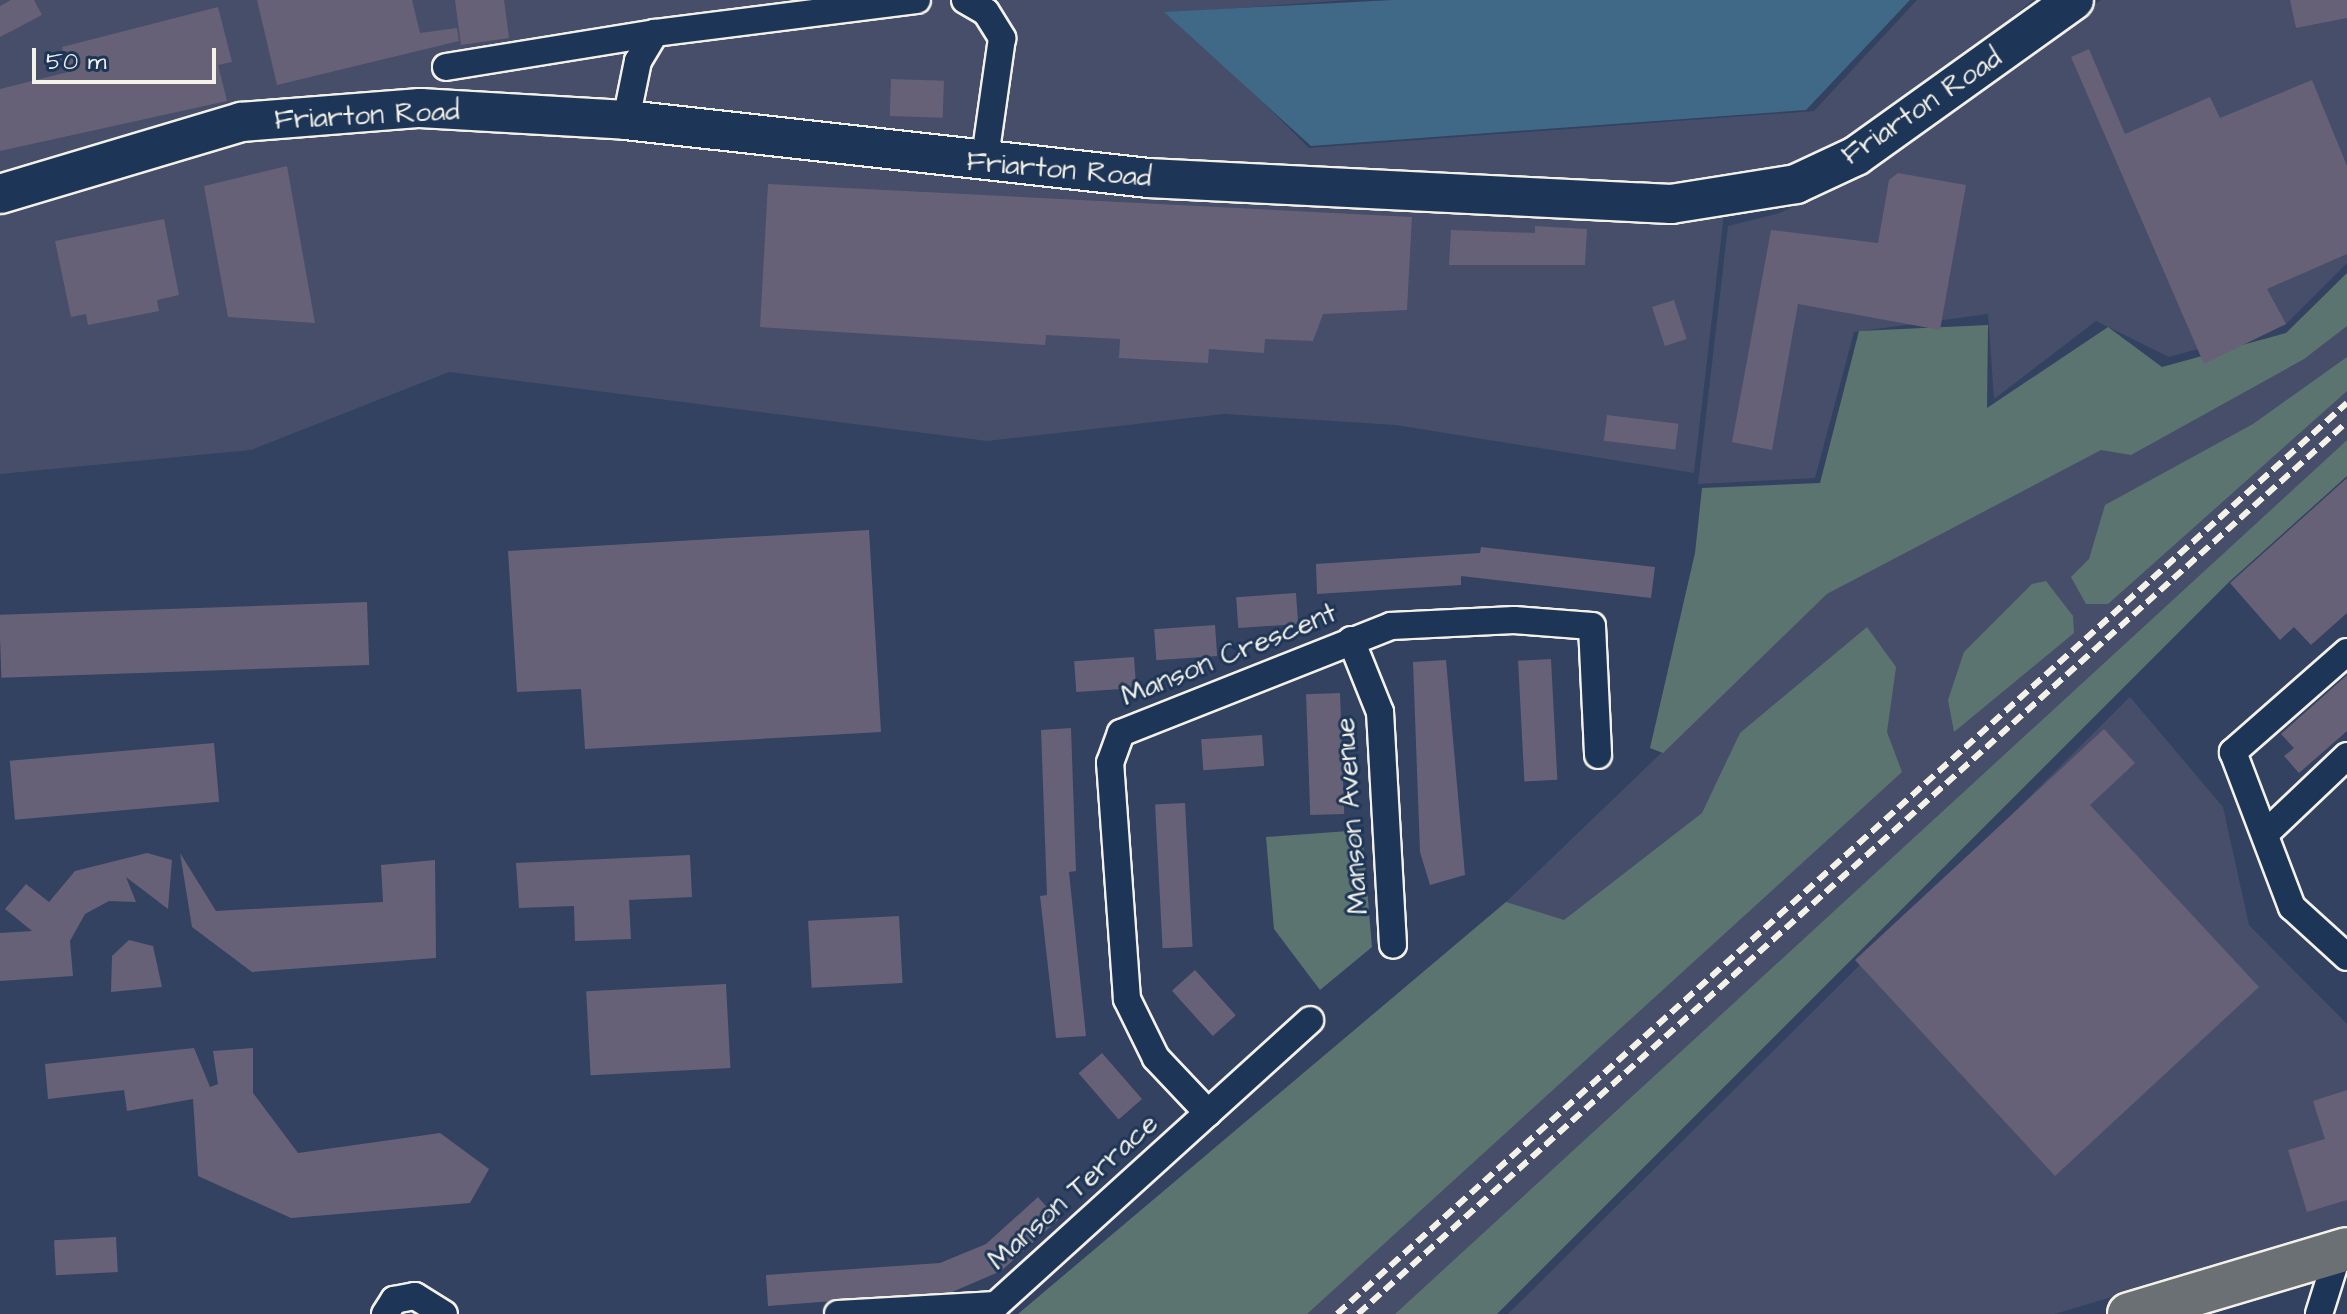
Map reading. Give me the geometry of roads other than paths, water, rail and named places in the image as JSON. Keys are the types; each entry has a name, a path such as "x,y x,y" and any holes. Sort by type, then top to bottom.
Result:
{"main road":[{"path":"2129,1314 2343,1249"}],"street":[{"path":"446,67 655,33 917,0"},
{"path":"965,0 986,12 1002,38 984,164"},
{"name":"Friarton Road","path":"0,194 241,122 420,108 626,120 984,164 1671,204 1731,198 1796,184 1856,156 2074,0"},
{"path":"626,120 638,61 655,33"},
{"name":"Manson Crescent","path":"1208,1113 1156,1058 1127,999 1110,763 1121,733 1391,626 1592,626 1598,755"},
{"name":"Manson Avenue","path":"1351,640 1380,712 1393,945"},
{"path":"2347,652 2233,752 2292,907 2347,957"},
{"path":"2266,833 2347,756"},
{"name":"Manson Terrace","path":"838,1314 996,1305 1310,1020"},
{"path":"2319,1314 2343,1249"},
{"path":"385,1314 394,1300 415,1296 444,1314"}],"railway":[{"path":"1337,1314 2347,403"},
{"path":"1358,1314 2347,422"}]}
